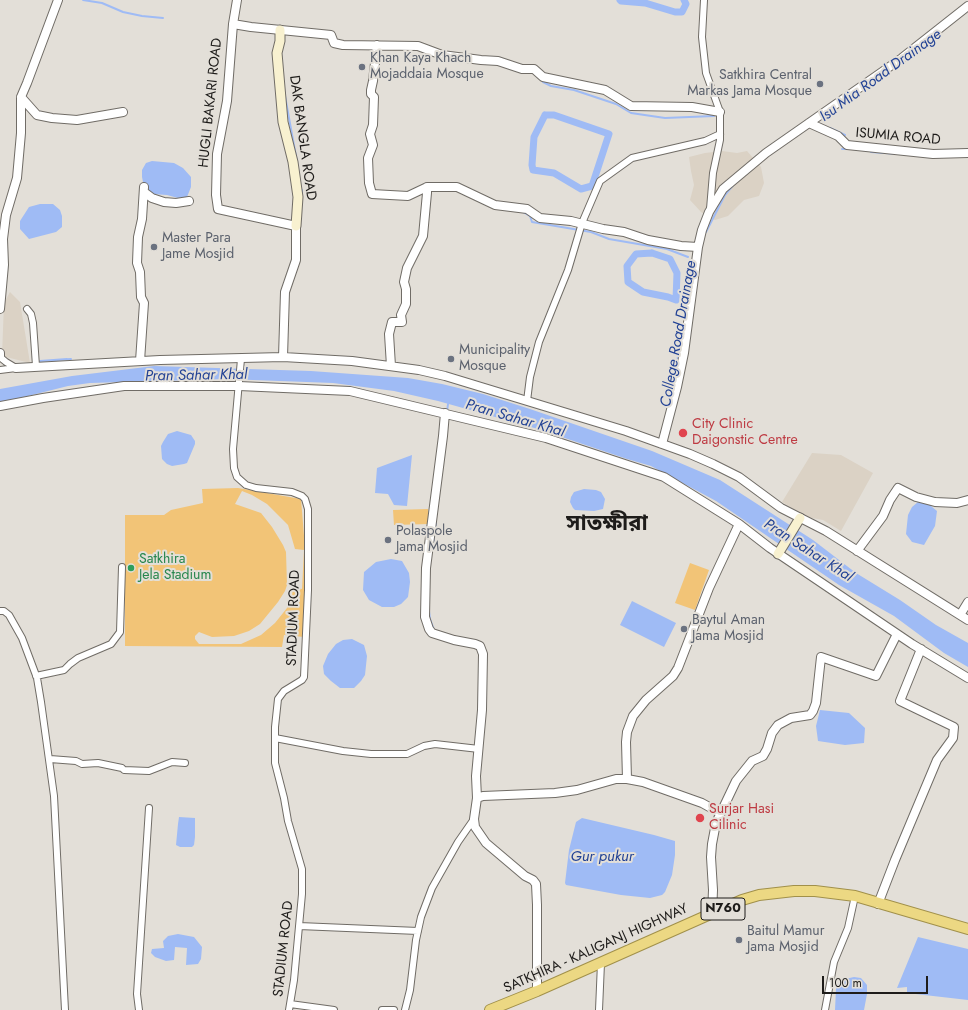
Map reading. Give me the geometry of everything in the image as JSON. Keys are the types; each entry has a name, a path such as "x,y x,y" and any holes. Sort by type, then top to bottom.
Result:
{"highway":[{"name":"SATKHIRA - KALIGANJ HIGHWAY","path":"490,1010 537,991 742,900 766,894 794,891 815,891 855,896 968,930"}],"main road":[{"name":"DAK BANGLA ROAD","path":"280,30 280,41 277,53 283,122 293,162 298,197 296,226"},
{"path":"778,554 800,518"}],"street":[{"path":"0,309 4,265 3,239 5,221 17,178 21,133 21,97 58,0"},
{"name":"HUGLI BAKARI ROAD","path":"237,0 233,24 227,102 216,154 216,195 218,210 296,226"},
{"path":"704,0 702,37 706,73 720,112 720,134 713,173 709,212"},
{"path":"662,444 684,353 698,247 702,230 709,212 723,189 739,174 766,153 902,58 968,6"},
{"path":"233,24 331,35 334,43 343,46 418,46 442,55 498,61 522,69 534,69 543,77 605,90 631,106 692,107 720,112"},
{"path":"377,45 373,81 370,90 374,97 373,124 370,134 373,145 368,158 370,190 372,194 408,196 427,187 458,188 495,205 527,209 540,218 582,223 603,229 624,232 648,240 681,246 698,247"},
{"path":"21,97 37,115 52,118 77,120 123,112"},
{"name":"ISUMIA ROAD","path":"809,123 838,136 847,145 890,151 933,154 968,153"},
{"path":"527,401 530,377 539,342 568,270 582,223 600,181 632,158 705,141 720,134"},
{"path":"391,366 390,334 392,322 402,322 401,315 406,304 406,289 404,282 407,268 423,236 427,187"},
{"path":"140,361 144,303 141,298 140,272 137,264 138,237 142,219 144,190 152,198 164,202 189,202"},
{"path":"283,358 285,292 296,260 296,226"},
{"path":"27,309 31,314 33,323 36,366"},
{"path":"0,353 0,357 16,368"},
{"path":"0,370 36,366 140,361 283,358 352,361 419,370 445,376 626,431 713,464 738,477 781,508 826,531 968,620"},
{"name":"STADIUM ROAD","path":"241,359 233,449 234,468 237,477 246,485 256,488 292,492 302,496 305,499 308,509 308,575 304,677 302,680 284,691 278,699 275,738 275,763 288,821 302,869 302,894 290,1007"},
{"path":"0,406 124,386 239,386 350,391 445,412 546,438 664,477 739,524 778,554 897,634 968,678"},
{"path":"445,412 443,443 426,568 425,617 432,633 444,638 480,646 483,654 482,710 476,776 477,798 474,819 475,828 486,843 525,876 534,880 536,884 538,905 537,991"},
{"path":"857,551 883,516 890,500 898,488 916,497 935,502 957,503 968,500"},
{"path":"627,779 626,742 627,732 633,716 646,700 673,676 678,668 709,588 739,524"},
{"path":"36,676 64,670 78,658 111,644 120,632 122,567"},
{"path":"960,615 968,602"},
{"path":"0,611 4,611 9,614 29,653 36,676 50,759 54,796 65,1010"},
{"path":"712,914 713,890 711,858 716,823 736,781 752,761 763,756 772,733 778,725 791,718 810,715 814,711 821,657 876,676 897,634"},
{"path":"878,904 895,860 938,760 953,738 954,727 900,701 920,649"},
{"path":"275,738 343,750 378,754 407,754 424,746 435,744 479,749"},
{"path":"50,759 68,760 82,764 98,763 122,768 124,770 149,771 172,762 185,763"},
{"path":"477,798 483,796 555,793 577,790 616,780 627,779 643,782 702,803 720,813"},
{"path":"139,1010 137,994 149,808"},
{"path":"405,1010 410,990 421,917 432,888 458,842 474,819"},
{"path":"825,1010 834,962 848,928 855,896"},
{"path":"299,926 418,931"},
{"path":"599,1010 600,963"},
{"path":"290,1007 334,1010"},
{"path":"382,1010 394,1010"}],"shaded area":[{"path":"722,151 737,153 747,151 761,167 764,183 759,196 744,200 728,216 715,220 701,212 690,200 694,185 689,157"},
{"path":"10,292 20,302 30,363 2,356 4,303"},
{"path":"812,453 841,455 873,473 841,531 823,520 807,517 782,502"},
{"path":"238,488 301,499 305,548 304,637 284,635 282,647 125,646 125,515 164,515 171,510 203,503 202,489","holes":["242,491 267,504 288,525 295,549 304,550 302,589 293,587 292,596 287,608 275,623 261,635 241,644 199,644 195,639 195,636 199,632 212,637 234,636 249,631 260,624 285,591 287,585 286,552 283,545 261,513 235,504"]},
{"path":"428,509 429,524 394,525 393,510"},
{"path":"690,563 709,570 695,610 675,603"}],"water":[{"path":"152,161 174,163 183,168 191,177 191,187 187,197 178,198 167,195 153,194 144,187 142,170 146,163"},
{"path":"40,204 53,204 60,210 62,216 62,227 56,232 29,239 20,229 20,221 29,207"},
{"name":"Pran Sahar Khal","path":"154,366 311,371 408,378 442,384 483,394 652,451 720,480 813,540 856,573 900,600 936,625 968,643 968,667 944,653 894,616 839,585 716,501 651,466 538,429 438,401 394,391 333,383 226,379 90,383 68,386 0,403 0,389 72,376"},
{"path":"177,431 191,435 195,441 195,444 187,463 172,466 167,464 162,459 161,446 168,434"},
{"path":"412,455 407,506 394,505 388,494 375,493 377,468"},
{"path":"584,489 601,492 605,499 603,509 594,511 575,510 573,508 570,502 571,497 574,492"},
{"path":"918,502 926,502 937,511 935,526 924,545 912,542 906,534 908,515 912,507"},
{"path":"391,559 402,561 409,573 410,582 408,597 401,604 394,607 382,607 369,600 363,590 364,572 376,562"},
{"path":"632,601 676,623 664,647 620,625"},
{"path":"352,639 364,645 367,656 365,675 354,688 340,688 324,674 323,666 328,654 336,644 343,640"},
{"path":"820,710 849,713 865,728 864,743 845,745 818,741 816,726"},
{"path":"179,817 195,818 195,837 194,845 192,847 180,847 176,845"},
{"name":"Gur pukur","path":"582,818 675,841 675,855 672,875 665,892 662,895 650,898 621,895 566,885 569,850 576,822"},
{"path":"178,934 194,937 202,947 201,959 198,964 186,965 187,948 175,947 174,960 166,961 155,957 151,953 152,949 164,948 163,941 168,936"},
{"path":"918,937 968,949 968,1000 907,993 907,987 897,988"},
{"path":"854,977 861,978 867,985 864,1010 835,1010 836,989 839,983 845,979"}],"waterway":[{"path":"83,0 102,3 123,12 163,18"},
{"path":"620,0 645,3 675,12 682,12 686,4 684,0"},
{"path":"543,82 551,86 574,90 616,104 631,113 665,118 714,116"},
{"path":"285,96 297,162"},
{"path":"545,115 554,115 609,134 592,186 581,189 554,173 533,170 534,137 545,115"},
{"name":"Isu Mia Road Drainage","path":"830,128 845,135"},
{"name":"Isu Mia Road Drainage","path":"842,149 851,149"},
{"name":"Isu Mia Road Drainage","path":"871,152 899,154"},
{"path":"706,232 725,195 734,184"},
{"path":"302,190 302,200"},
{"path":"523,212 530,216 532,222 591,232 609,239 667,249 688,257"},
{"path":"652,253 670,259 677,273 676,300 643,292 628,282 627,266 636,254 652,253"},
{"name":"College Road Drainage","path":"687,303 691,270"},
{"name":"College Road Drainage","path":"668,407 683,331"},
{"path":"67,359 40,361 71,359"},
{"path":"447,412 448,404"},
{"path":"433,545 436,522"},
{"path":"429,611 434,630"},
{"path":"27,644 30,653"}],"place":[{"name":"Khan Kaya Khach Mojaddaia Mosque","path":"362,67"},
{"name":"Satkhira Central Markas Jama Mosque","path":"820,84"},
{"name":"Master Para Jame Mosjid","path":"154,247"},
{"name":"Municipality Mosque","path":"451,359"},
{"name":"City Clinic Daigonstic Centre","path":"683,433"},
{"name":"Polaspole Jama Mosjid","path":"388,540"},
{"name":"Satkhira Jela Stadium","path":"131,568"},
{"name":"Baytul Aman Jama Mosjid","path":"684,629"},
{"name":"Surjar Hasi Cilinic","path":"700,818"},
{"name":"Baitul Mamur Jama Mosjid","path":"739,940"}],"district":[{"name":"সাতক্ষীরা","path":"607,525"}]}
